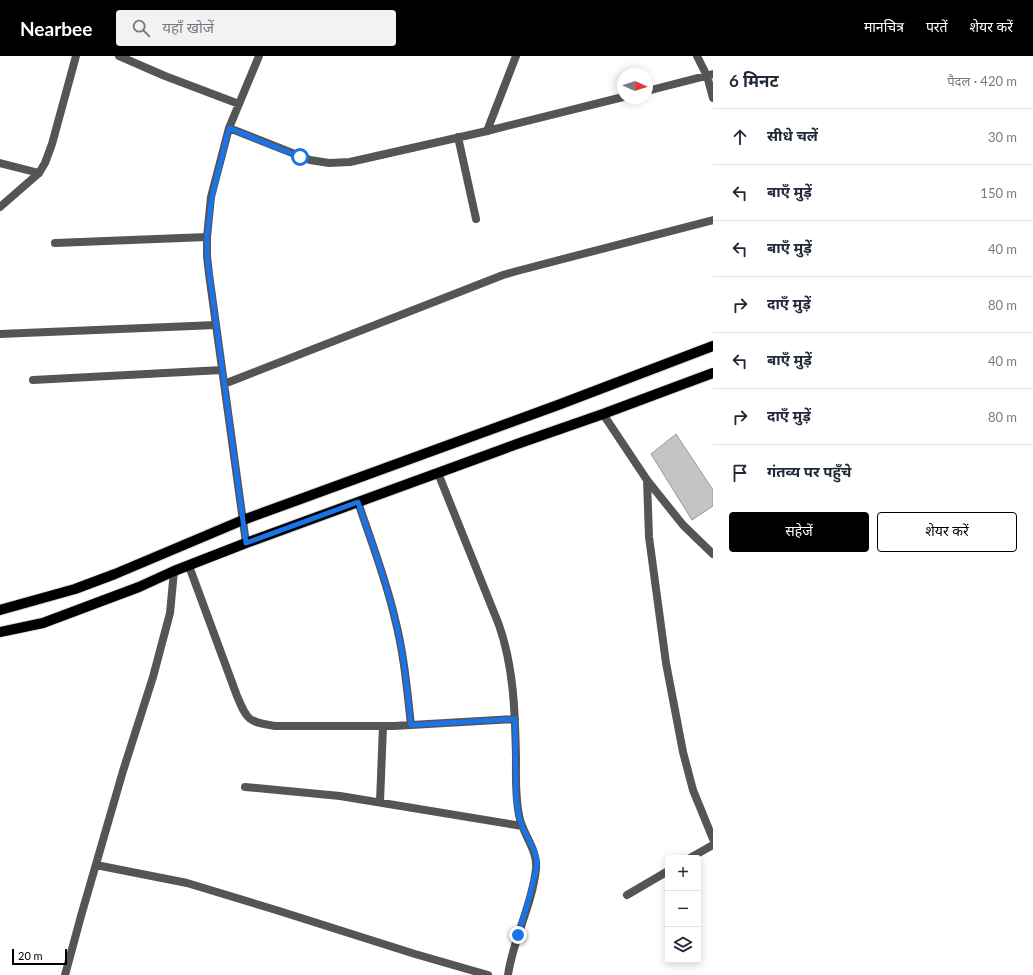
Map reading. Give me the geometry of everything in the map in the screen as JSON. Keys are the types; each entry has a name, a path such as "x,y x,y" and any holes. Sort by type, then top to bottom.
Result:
{"main road":[{"path":"0,610 75,589 115,574 243,520 550,408 713,346"},
{"path":"0,632 43,623 138,587 174,571 246,543 713,373"}],"street":[{"path":"0,207 39,173 45,163 52,144 76,56"},
{"path":"120,56 165,76 239,104"},
{"path":"246,543 207,256 207,237 212,197 229,128 259,56"},
{"path":"486,131 516,56"},
{"path":"697,56 710,75 713,98"},
{"path":"653,89 710,75"},
{"path":"229,128 310,160 329,163 350,162 486,131 617,98"},
{"path":"458,137 476,219"},
{"path":"0,163 39,173"},
{"path":"224,384 503,275 713,220"},
{"path":"55,243 207,237"},
{"path":"0,334 216,325"},
{"path":"32,380 222,370"},
{"path":"603,414 647,480 683,526 713,554"},
{"path":"438,473 505,641 512,682 515,719 516,799 522,826 534,850 537,860 530,895 511,958 508,975"},
{"path":"647,480 649,537 668,676 683,752 693,790 713,838"},
{"path":"358,502 396,620 404,663 411,725"},
{"path":"189,566 244,712 249,719 259,724 275,726 382,726 515,719"},
{"path":"65,975 123,771 161,649 170,614 174,571"},
{"path":"380,802 382,726"},
{"path":"245,787 340,796 522,826"},
{"path":"695,855 713,844"},
{"path":"96,865 187,884 488,975"},
{"path":"627,895 665,873"}],"building":[{"path":"676,434 713,490 713,506 692,520 651,454"}],"route":[{"path":"300,157 229,128 212,197 207,237 207,256 246,543 358,502 396,620 404,663 411,725 515,719 516,799 522,826 534,850 537,860 530,895 518,935"}]}
